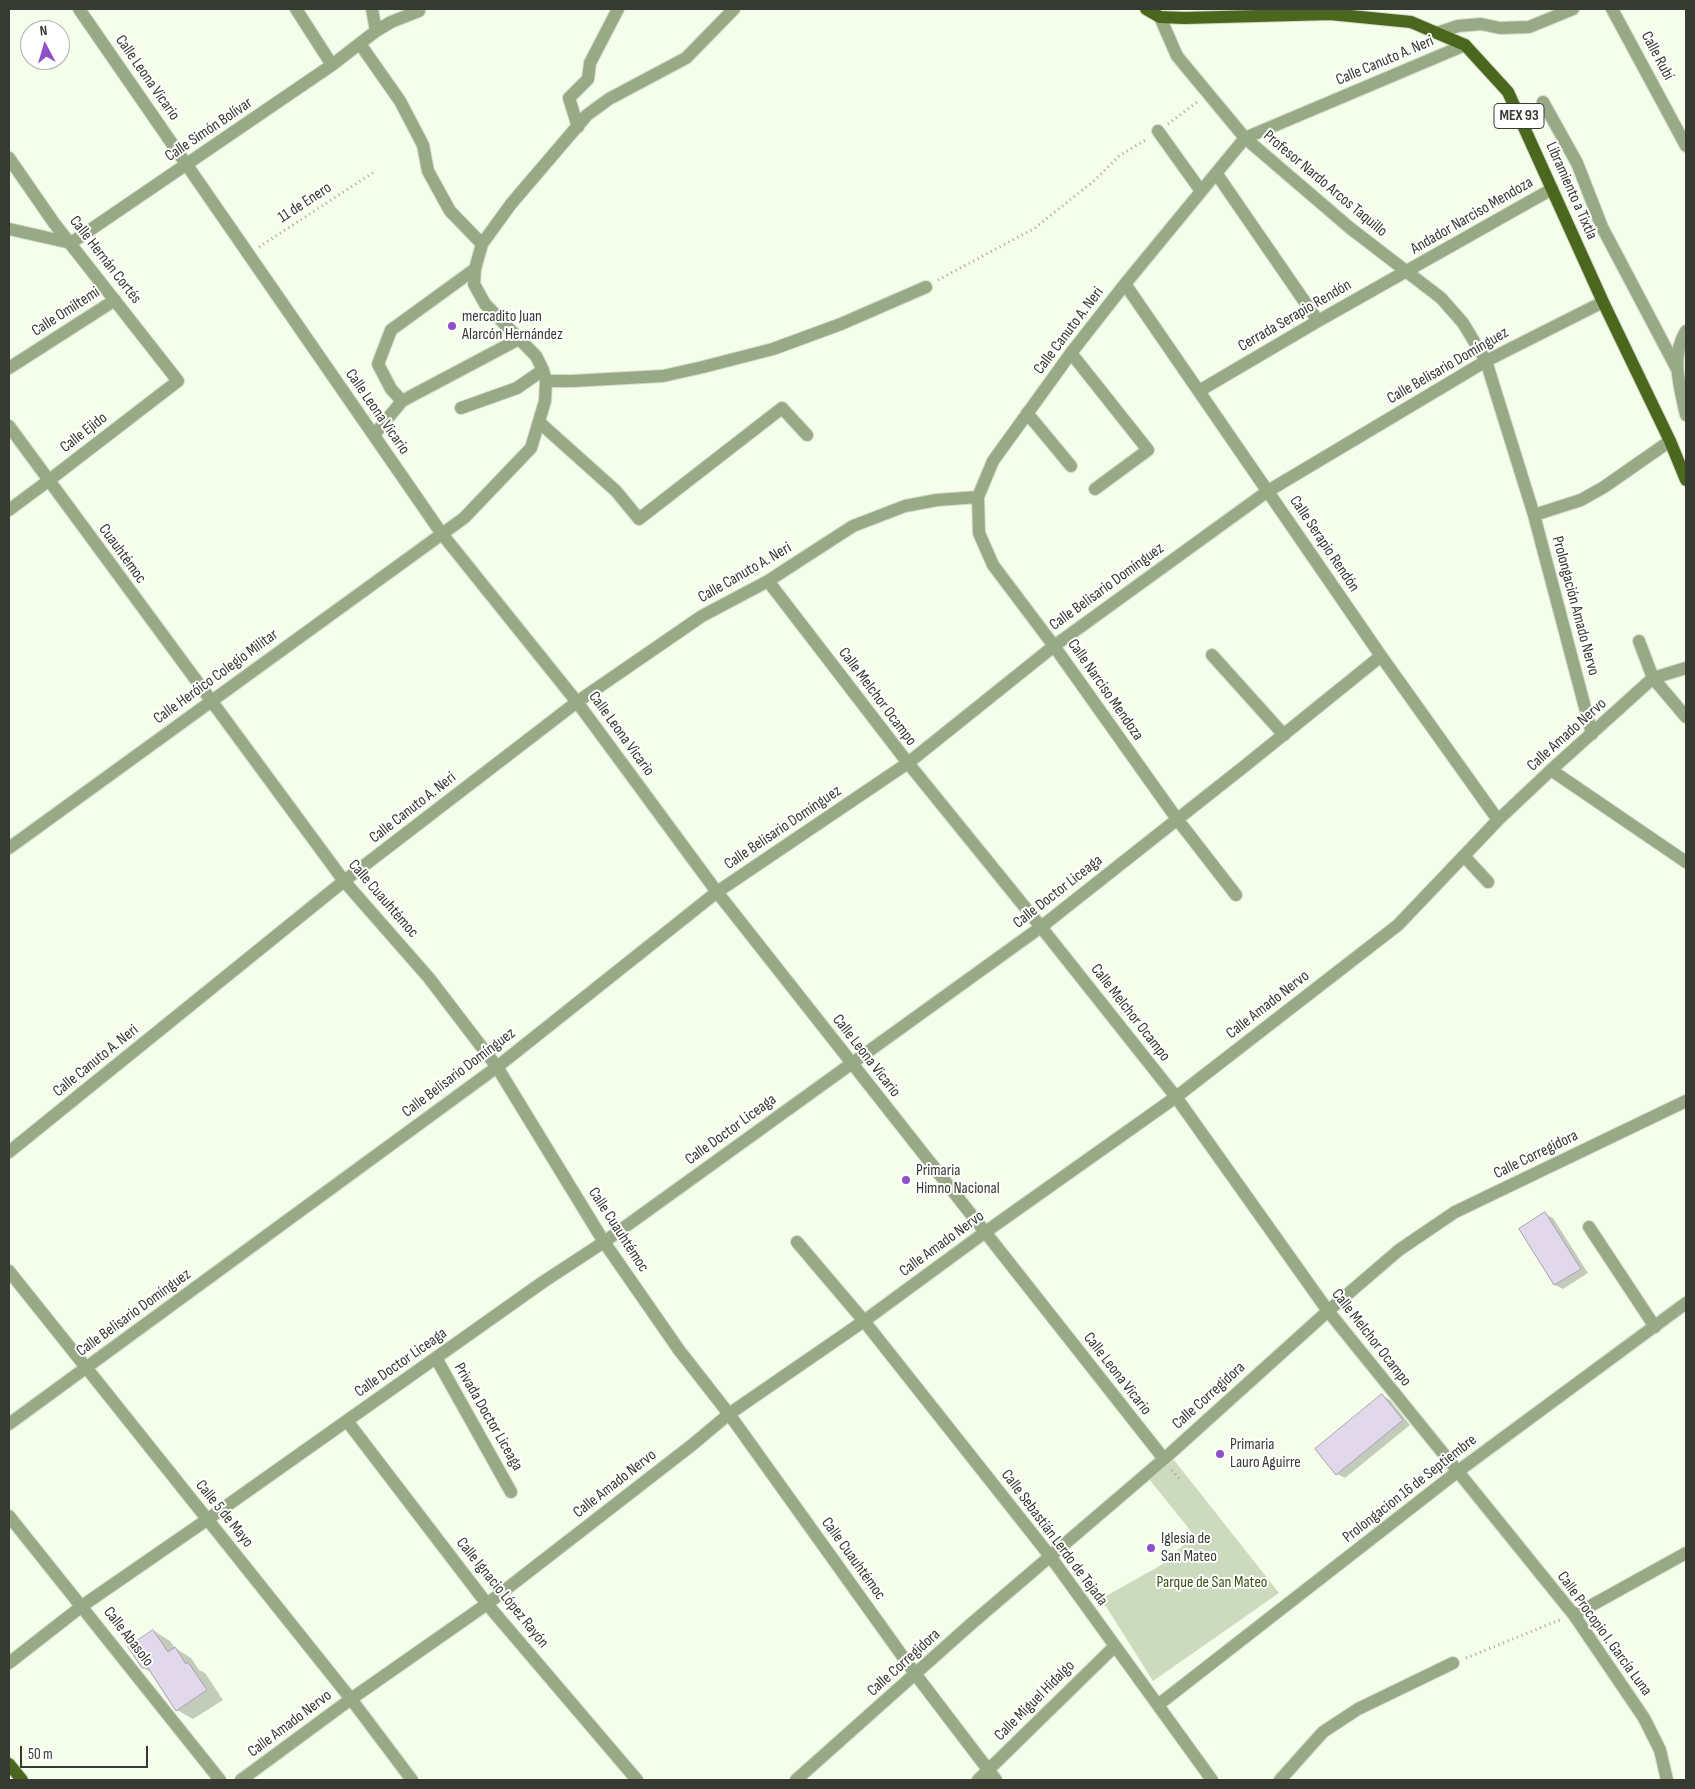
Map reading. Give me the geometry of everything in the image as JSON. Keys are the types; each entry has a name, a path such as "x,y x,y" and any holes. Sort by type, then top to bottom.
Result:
{"main road":[{"name":"MEX 93","path":"1146,9 1160,17"},
{"name":"Libramiento a Tixtla","path":"1160,17 1184,18 1264,12 1330,14 1411,22 1465,45 1508,92 1603,302 1670,441 1686,480"},
{"path":"9,1764 22,1780"}],"street":[{"name":"Calle Leona Vicario","path":"79,9 442,534 577,702 717,892 1164,1459"},
{"path":"296,9 332,65"},
{"path":"372,9 376,31"},
{"path":"578,126 569,98 588,80 590,64 618,9"},
{"path":"545,375 536,356 485,304 474,284 474,268 482,244 511,204 587,115 609,99 686,58 734,9"},
{"path":"1438,33 1458,26 1482,24 1500,28 1529,27 1573,9"},
{"name":"Calle Rubí","path":"1612,9 1686,146"},
{"name":"Calle Simón Bolívar","path":"71,243 332,65 376,31 391,22 419,11"},
{"name":"Profesor Nardo Arcos Taquillo","path":"1160,17 1178,56 1245,138 1350,228 1441,298 1463,323 1486,361"},
{"path":"360,44 400,101 423,145 428,171 450,212 482,244"},
{"name":"Calle Canuto A. Neri","path":"9,1152 344,881 577,702 702,616 768,581 852,526 905,506 938,500 978,497 993,461 1072,353 1125,284 1245,138 1465,45"},
{"path":"1543,102 1577,163 1602,227 1677,369"},
{"path":"1158,131 1201,191"},
{"name":"Calle Hernán Cortés","path":"9,158 54,223 178,381"},
{"path":"1216,173 1318,321"},
{"name":"Andador Narciso Mendoza","path":"1408,271 1552,189"},
{"path":"9,229 71,243"},
{"path":"402,401 391,389 378,364 391,330 474,268"},
{"name":"Cerrada Serapio Rendón","path":"1199,391 1408,271"},
{"name":"Calle Serapio Rendón","path":"1125,284 1381,656 1498,820"},
{"path":"461,408 517,388 545,375 572,382 663,376 774,349 841,324 926,287"},
{"name":"Calle Omiltemi","path":"9,368 115,300"},
{"name":"Calle Belisario Domínguez","path":"9,1424 497,1067 717,892 908,763 1054,646 1268,490 1486,361 1603,302"},
{"path":"1686,331 1678,353 1677,369 1686,415"},
{"path":"374,435 402,401 519,339"},
{"path":"1072,353 1148,450 1095,489"},
{"name":"Prolongación Amado Nervo","path":"1486,361 1534,515 1592,734"},
{"name":"Calle Heróico Colegio Militar","path":"9,848 464,518 531,448 545,401 545,375"},
{"name":"Calle Ejido","path":"9,510 178,381"},
{"path":"539,422 616,491 639,520 782,408 806,435"},
{"path":"1028,413 1071,466"},
{"name":"Cuauhtémoc","path":"9,426 210,701"},
{"path":"1534,515 1580,500 1604,487 1670,441"},
{"name":"Calle Narciso Mendoza","path":"978,497 979,533 993,565 1054,646 1177,819 1236,895"},
{"name":"Calle Melchor Ocampo","path":"768,581 908,763 1176,1097 1328,1311 1457,1472"},
{"path":"1639,641 1653,678 1686,717"},
{"path":"1212,655 1284,735"},
{"name":"Calle Doctor Liceaga","path":"9,1663 82,1606 347,1422 543,1282 604,1242 1041,927 1381,656"},
{"path":"1653,678 1686,668"},
{"name":"Calle Amado Nervo","path":"241,1780 351,1699 488,1604 729,1414 864,1321 1176,1097 1398,925 1498,820 1653,678"},
{"name":"Calle Cuauhtémoc","path":"210,701 344,881 429,978 497,1067 604,1242 916,1675 996,1780"},
{"path":"1551,770 1686,862"},
{"path":"1464,856 1488,882"},
{"name":"Calle Corregidora","path":"796,1780 1050,1556 1164,1459 1328,1311 1399,1250 1455,1212 1686,1101"},
{"path":"1589,1227 1655,1327"},
{"name":"Calle Sebastián Lerdo de Tejada","path":"797,1242 864,1321 1050,1556 1212,1780"},
{"name":"Calle 5 de Mayo","path":"9,1271 351,1699 412,1780"},
{"name":"Prolongacion 16 de Septiembre","path":"1158,1705 1457,1472 1686,1303"},
{"name":"Privada Doctor Liceaga","path":"436,1358 511,1492"},
{"name":"Calle Ignacio López Rayón","path":"347,1422 488,1604 637,1780"},
{"name":"Calle Procopio I. García Luna","path":"1457,1472 1574,1615 1644,1718 1660,1750 1667,1780"},
{"name":"Calle Abasolo","path":"9,1516 220,1780"},
{"path":"1574,1615 1686,1553"},
{"name":"Calle Miguel Hidalgo","path":"978,1780 1115,1646"},
{"path":"1280,1780 1322,1732 1358,1709 1453,1663"}],"path":[{"path":"926,287 1035,228 1096,180 1118,156 1158,131 1208,93"},
{"name":"11 de Enero","path":"248,254 374,172"},
{"path":"1453,1663 1574,1615"}],"green space":[{"name":"Parque de San Mateo","path":"1174,1460 1279,1593 1153,1681 1107,1608 1099,1600 1163,1564 1194,1535 1149,1479"}],"building":[{"path":"1545,1212 1581,1269 1554,1285 1519,1229"},
{"path":"1382,1394 1403,1420 1336,1475 1315,1449"},
{"path":"153,1630 168,1652 175,1647 207,1690 176,1711 148,1668 142,1668 128,1647"}],"place":[{"name":"mercadito Juan Alarcón Hernández","path":"452,326"},
{"name":"Primaria Himno Nacional","path":"906,1180"},
{"name":"Primaria Lauro Aguirre","path":"1220,1454"},
{"name":"Iglesia de San Mateo","path":"1151,1548"}]}
